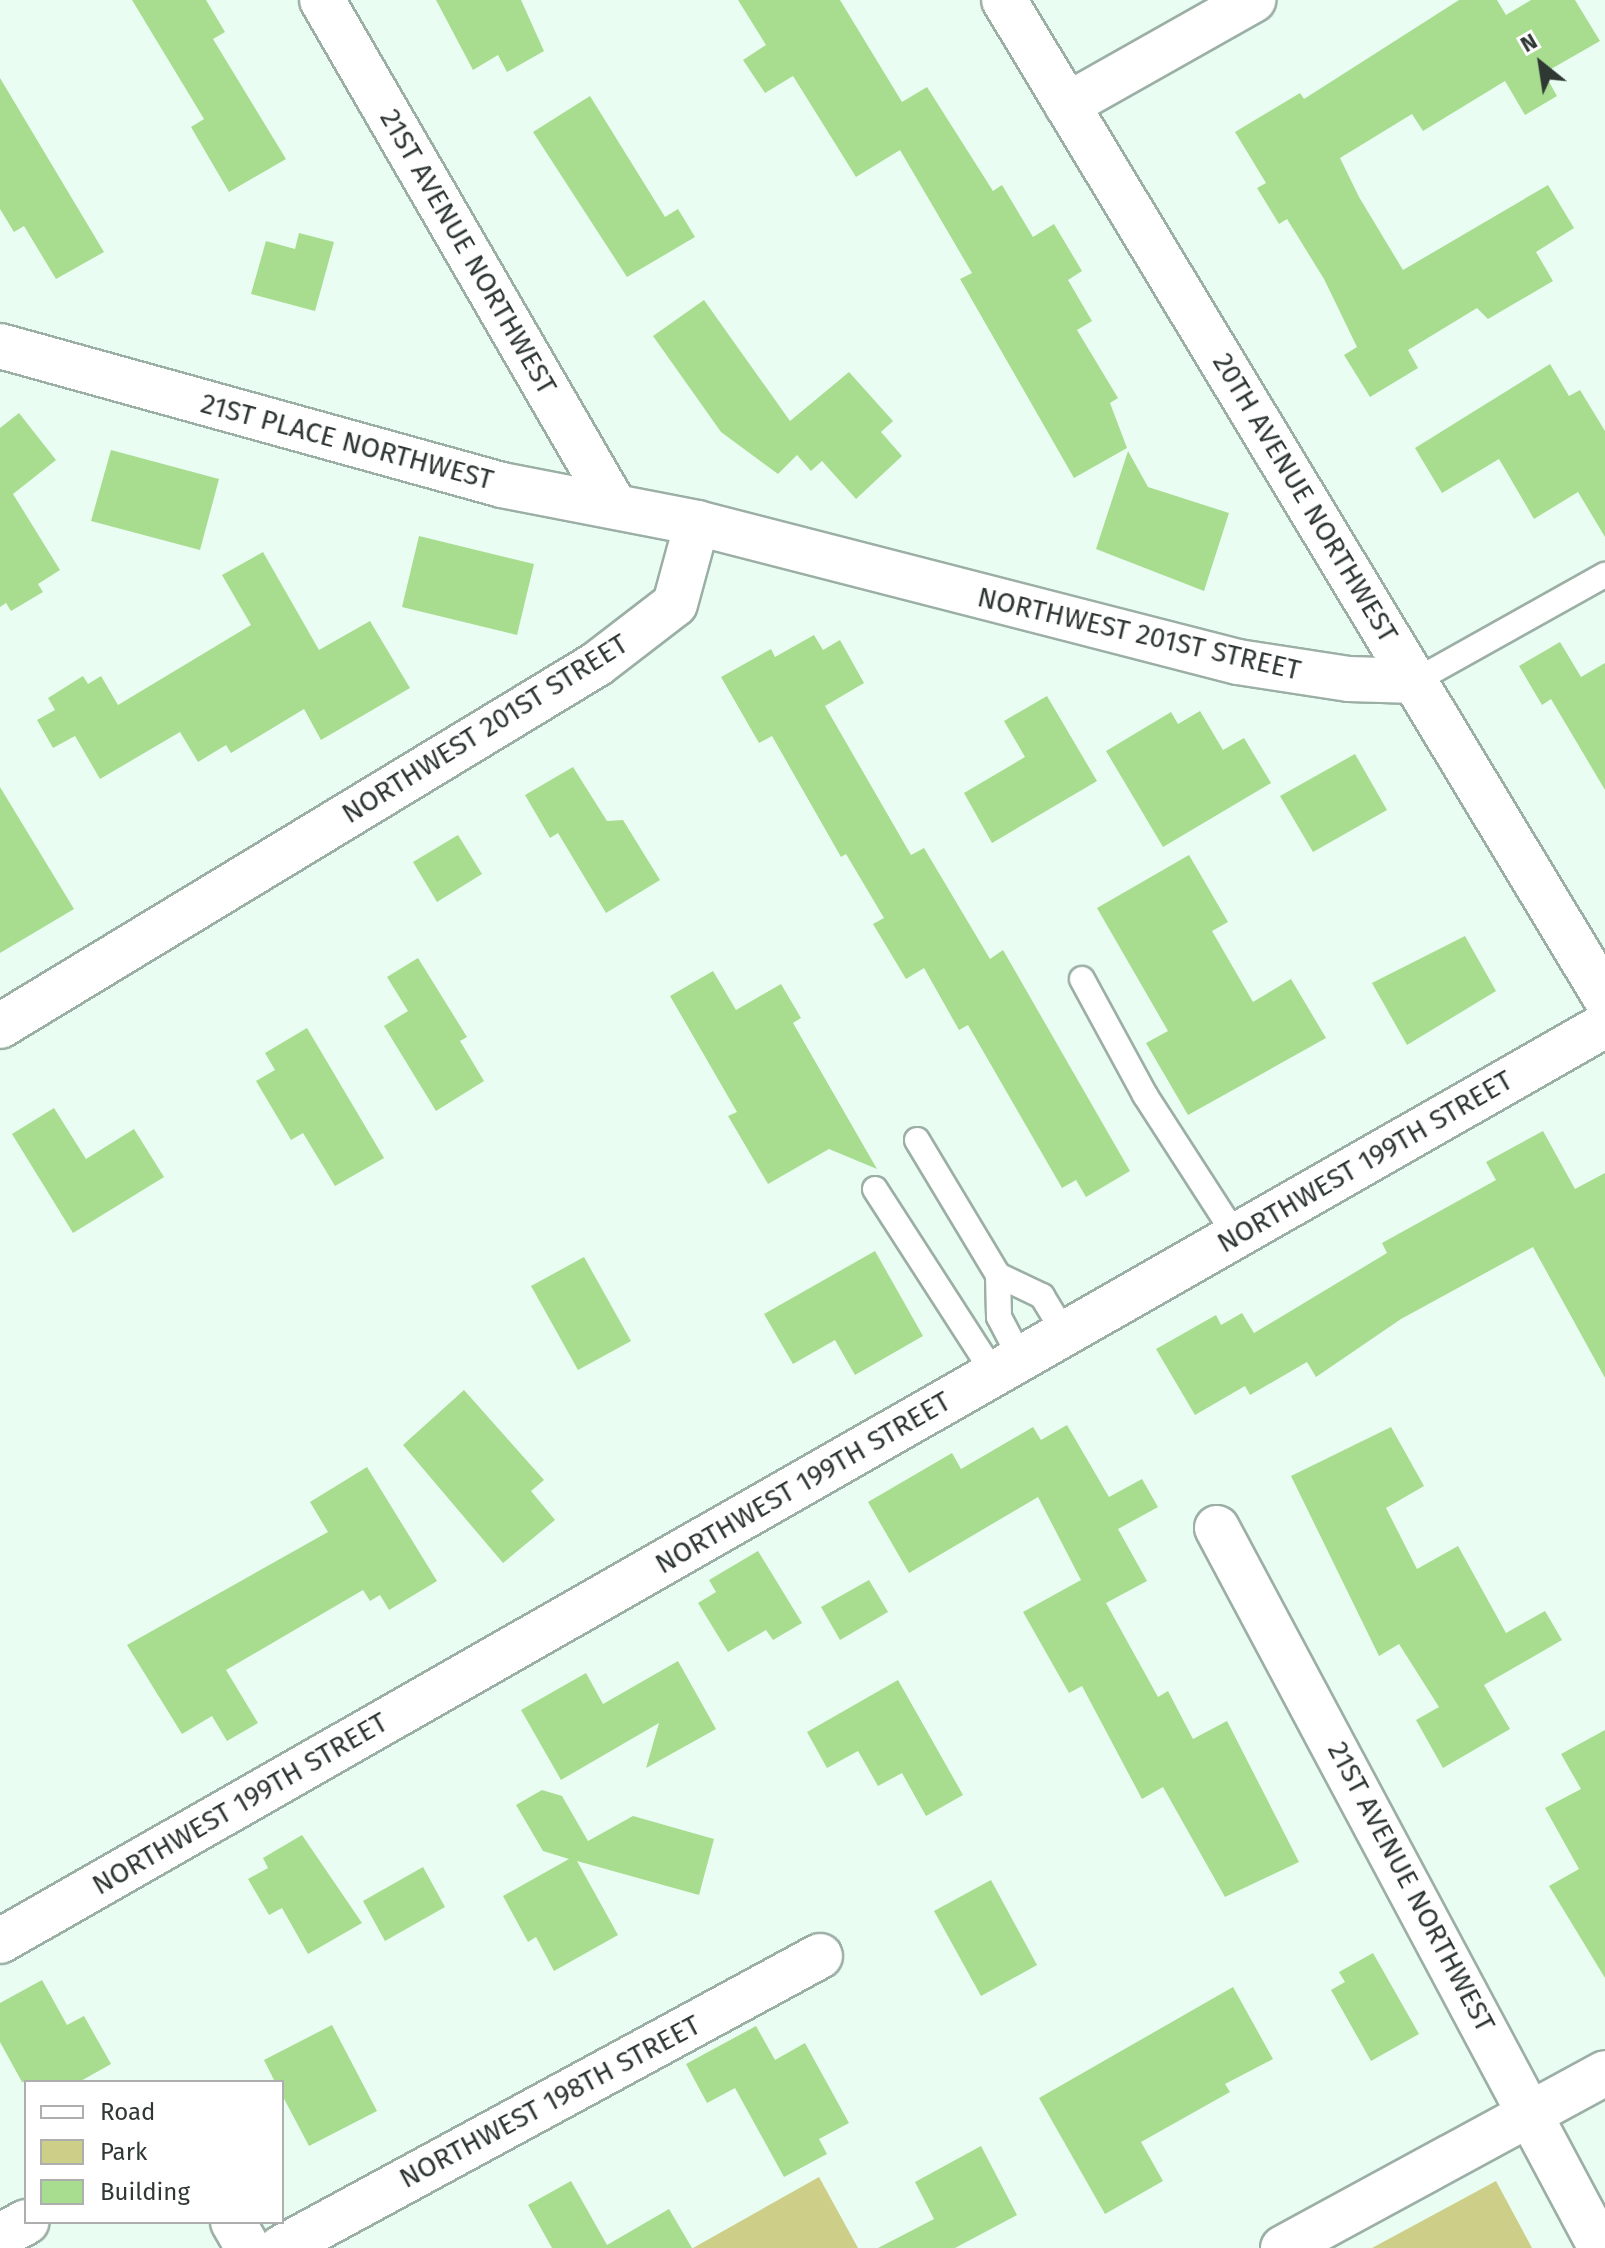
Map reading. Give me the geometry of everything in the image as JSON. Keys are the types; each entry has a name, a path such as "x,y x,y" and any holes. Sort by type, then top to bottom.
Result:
{"street":[{"name":"21ST AVENUE NORTHWEST","path":"322,0 614,505"},
{"name":"20TH AVENUE NORTHWEST","path":"1004,0 1415,681 1601,982"},
{"path":"1067,105 1253,0"},
{"name":"21ST PLACE NORTHWEST","path":"0,346 502,485 697,523"},
{"name":"NORTHWEST 201ST STREET","path":"0,1026 597,664 675,604 697,523 1238,662 1349,679 1415,681"},
{"name":"NORTHWEST 199TH STREET","path":"0,1941 1605,1025"},
{"name":"21ST AVENUE NORTHWEST","path":"1217,1528 1533,2113 1601,2248"},
{"name":"NORTHWEST 198TH STREET","path":"281,2248 820,1956"},
{"path":"1283,2248 1605,2073"},
{"path":"0,2236 24,2223"},
{"path":"234,2224 248,2248"}],"lane":[{"path":"1415,681 1605,575"},
{"path":"1082,979 1145,1095 1236,1236"},
{"path":"917,1140 998,1275 999,1317 1007,1366"},
{"path":"875,1189 1007,1366"},
{"path":"998,1275 1042,1296 1065,1334"}],"green space":[{"path":"819,2177 858,2248 693,2248"},
{"path":"1496,2181 1532,2248 1372,2248"}],"building":[{"path":"132,0 206,0 225,32 213,39 286,159 229,192 191,127 204,119"},
{"path":"436,0 521,0 544,51 507,72 498,55 473,70"},
{"path":"738,0 840,0 902,102 927,87 993,191 1002,185 1033,237 1054,224 1082,271 1068,280 1092,321 1077,330 1118,398 1110,403 1127,448 1074,478 960,279 972,273 900,150 856,177 793,76 765,93 743,60 766,45"},
{"path":"1459,0 1497,0 1506,15 1531,0 1575,0 1600,41 1544,73 1557,96 1525,115 1505,81 1423,131 1412,114 1340,158 1359,197 1403,270 1548,185 1574,228 1536,252 1553,281 1488,319 1477,308 1408,350 1418,368 1370,397 1344,355 1357,347 1324,279 1287,219 1279,224 1257,188 1266,183 1235,132 1300,93 1304,99"},
{"path":"0,78 104,252 56,279 24,226 14,232 0,209"},
{"path":"590,96 665,217 678,209 695,237 627,277 533,132"},
{"path":"299,233 334,242 315,311 251,294 266,241 295,249"},
{"path":"704,300 790,421 849,372 893,421 881,432 902,456 856,499 822,461 811,471 797,455 778,474 721,432 653,336"},
{"path":"1550,364 1569,396 1580,390 1605,431 1605,537 1578,492 1534,519 1499,459 1442,493 1415,448"},
{"path":"19,413 56,460 13,494 60,570 38,584 43,592 11,611 6,603 0,607 0,428"},
{"path":"111,450 219,479 200,550 91,521"},
{"path":"1128,451 1148,487 1229,513 1204,591 1096,549"},
{"path":"419,536 534,564 517,635 402,607"},
{"path":"263,552 319,650 370,621 410,688 321,740 304,709 231,753 226,745 198,762 180,732 100,779 75,736 53,748 37,720 55,710 48,698 83,676 88,684 101,676 118,705 251,625 222,575"},
{"path":"814,635 823,650 840,640 864,683 825,706 911,855 924,848 990,959 1003,950 1130,1171 1086,1197 1076,1180 1062,1188 968,1025 959,1030 924,968 906,979 873,924 884,918 846,854 841,857 772,736 759,743 721,677 771,649 775,657"},
{"path":"1560,642 1581,677 1605,663 1605,790 1551,699 1542,705 1519,666"},
{"path":"1047,696 1097,781 992,843 964,793 1025,757 1004,721"},
{"path":"1200,711 1223,750 1244,738 1271,783 1163,847 1106,751 1171,712 1178,724"},
{"path":"1355,754 1387,810 1313,852 1280,796"},
{"path":"573,767 607,821 623,820 660,880 606,913 558,833 550,838 525,795"},
{"path":"0,787 74,909 0,953"},
{"path":"458,835 482,874 437,902 413,862"},
{"path":"1189,855 1228,922 1212,931 1253,1002 1291,979 1326,1038 1188,1115 1146,1043 1168,1031 1097,908"},
{"path":"1465,936 1496,991 1407,1045 1372,983"},
{"path":"418,958 467,1037 460,1041 484,1081 436,1111 384,1026 408,1011 387,977"},
{"path":"713,971 736,1010 781,984 801,1018 793,1023 877,1169 829,1149 768,1184 728,1116 737,1112 670,996"},
{"path":"307,1028 384,1158 335,1186 303,1133 291,1140 256,1081 275,1070 265,1053"},
{"path":"54,1108 86,1159 134,1129 164,1177 73,1233 12,1134"},
{"path":"1543,1131 1575,1189 1605,1173 1605,1378 1533,1247 1401,1319 1316,1377 1307,1362 1250,1395 1245,1386 1195,1415 1156,1349 1216,1315 1221,1325 1242,1313 1254,1333 1387,1253 1382,1243 1496,1180 1486,1162"},
{"path":"875,1251 923,1336 855,1375 835,1340 793,1364 764,1314"},
{"path":"584,1257 631,1341 578,1370 531,1286"},
{"path":"464,1390 544,1480 531,1491 555,1520 503,1563 403,1445"},
{"path":"1067,1425 1109,1497 1142,1479 1158,1507 1118,1529 1147,1581 1106,1603 1158,1697 1168,1691 1193,1739 1227,1721 1299,1862 1225,1897 1163,1787 1142,1799 1082,1686 1069,1693 1023,1612 1081,1580 1038,1497 909,1573 868,1502 952,1453 961,1469 1033,1427 1041,1440"},
{"path":"1391,1427 1424,1486 1386,1508 1417,1569 1458,1546 1506,1633 1545,1611 1562,1640 1484,1685 1510,1729 1443,1768 1416,1720 1439,1707 1399,1644 1379,1656 1291,1476"},
{"path":"367,1467 437,1581 389,1610 380,1595 370,1601 363,1590 226,1670 258,1723 227,1741 212,1716 182,1734 127,1645 328,1532 310,1502"},
{"path":"758,1551 802,1623 773,1640 766,1630 728,1652 698,1603 716,1592 709,1580"},
{"path":"869,1580 888,1612 840,1640 821,1607"},
{"path":"678,1661 716,1729 646,1768 659,1723 561,1780 521,1710 586,1673 603,1704"},
{"path":"898,1680 963,1795 926,1816 902,1773 878,1786 858,1751 827,1768 807,1732"},
{"path":"1605,1730 1605,1978 1549,1886 1579,1869 1545,1808 1581,1789 1561,1754"},
{"path":"542,1790 562,1796 588,1841 633,1816 714,1839 699,1895 577,1861 618,1935 554,1971 536,1937 528,1942 503,1896 569,1859 543,1851 516,1805"},
{"path":"302,1835 362,1923 308,1954 282,1908 269,1915 248,1879 268,1868 263,1858"},
{"path":"423,1867 445,1907 385,1941 363,1901"},
{"path":"991,1880 1037,1965 981,1996 934,1911"},
{"path":"1373,1953 1419,2034 1371,2061 1331,1990 1345,1982 1339,1972"},
{"path":"42,1980 67,2025 84,2016 111,2064 83,2080 22,2082 0,2042 0,2003"},
{"path":"1233,1987 1273,2059 1225,2084 1230,2092 1141,2142 1163,2181 1105,2214 1039,2098"},
{"path":"332,2025 377,2111 309,2146 284,2099 284,2080 274,2080 264,2060"},
{"path":"756,2026 775,2060 805,2043 849,2123 819,2139 827,2154 784,2177 735,2088 707,2103 686,2064"},
{"path":"981,2146 1017,2215 955,2248 878,2248 934,2219 915,2182"},
{"path":"571,2181 607,2245 669,2209 692,2248 552,2248 528,2205"}]}
